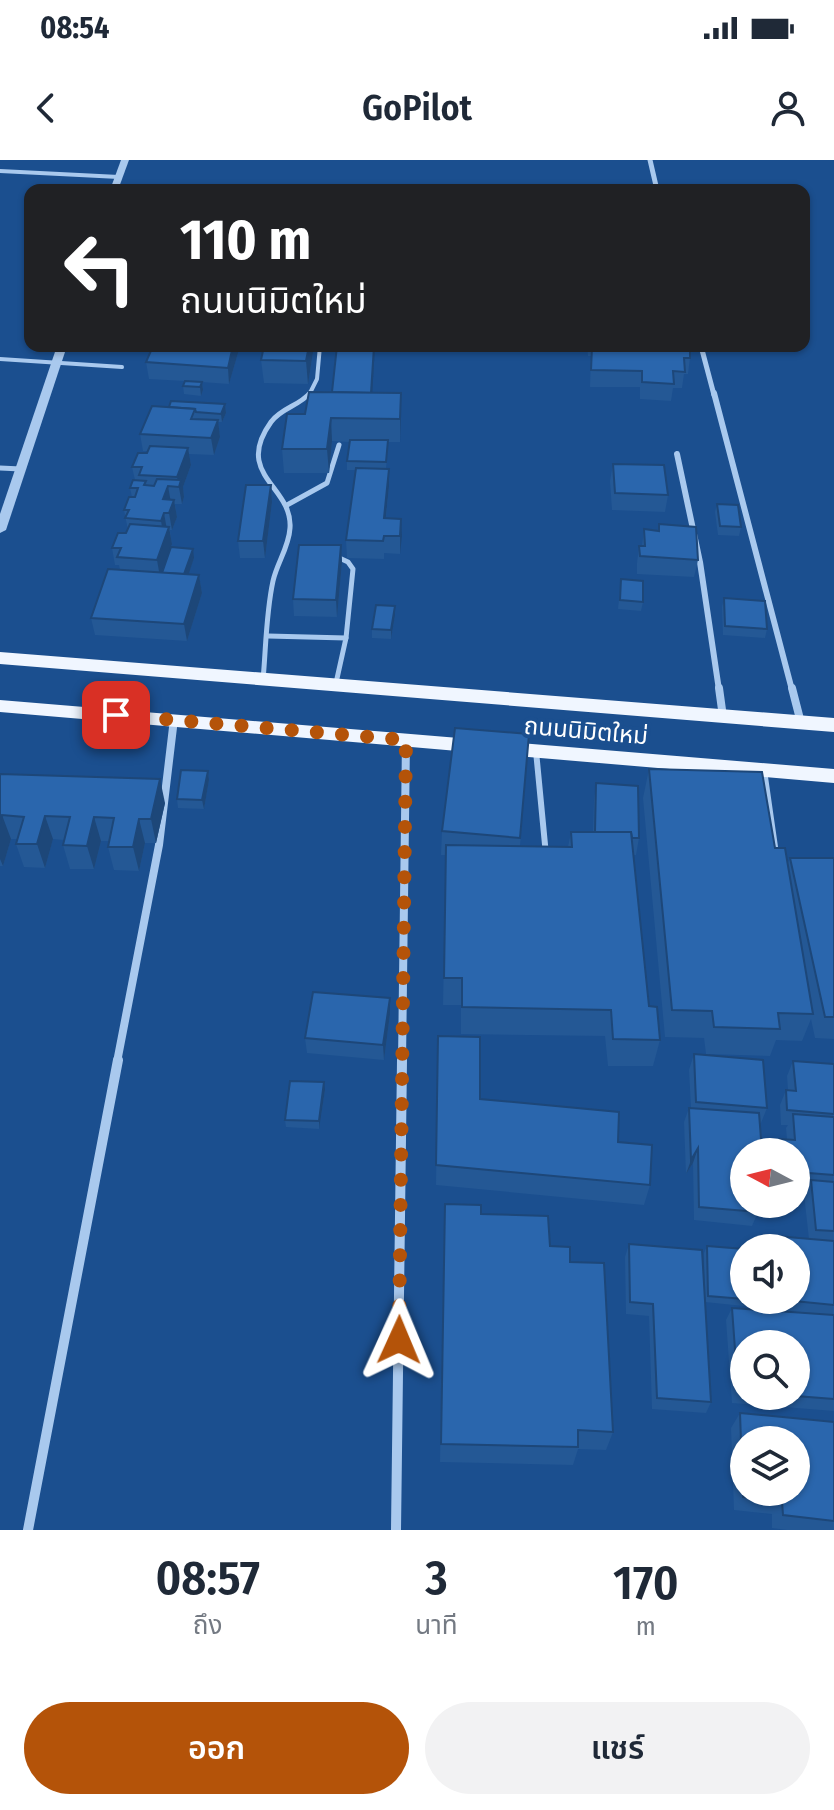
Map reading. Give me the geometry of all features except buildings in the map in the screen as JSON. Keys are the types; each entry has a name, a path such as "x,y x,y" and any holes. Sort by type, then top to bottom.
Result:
{"main road":[{"name":"ถนนนิมิตใหม่","path":"0,658 834,725"},
{"name":"ถนนนิมิตใหม่","path":"0,706 834,777"}],"street":[{"path":"116,184 125,160"},
{"path":"650,160 656,184"},
{"path":"0,530 60,352"},
{"path":"703,352 801,723"},
{"path":"677,454 700,562 723,717"},
{"path":"28,1530 159,845 174,719"},
{"path":"396,1530 406,740"}],"lane":[{"path":"0,171 119,177"},
{"path":"263,680 275,574 287,543 291,521 287,505 262,476 259,456 267,425 273,416 304,398 315,387 319,352"},
{"path":"0,359 122,367"},
{"path":"287,505 327,483 339,445"},
{"path":"0,468 21,469"},
{"path":"287,543 302,547"},
{"path":"331,555 348,562 353,569 346,638 335,686"},
{"path":"268,636 346,638"},
{"path":"536,751 547,865"},
{"path":"764,770 777,864"}],"route":[{"path":"116,715 406,740 399,1340"}]}
